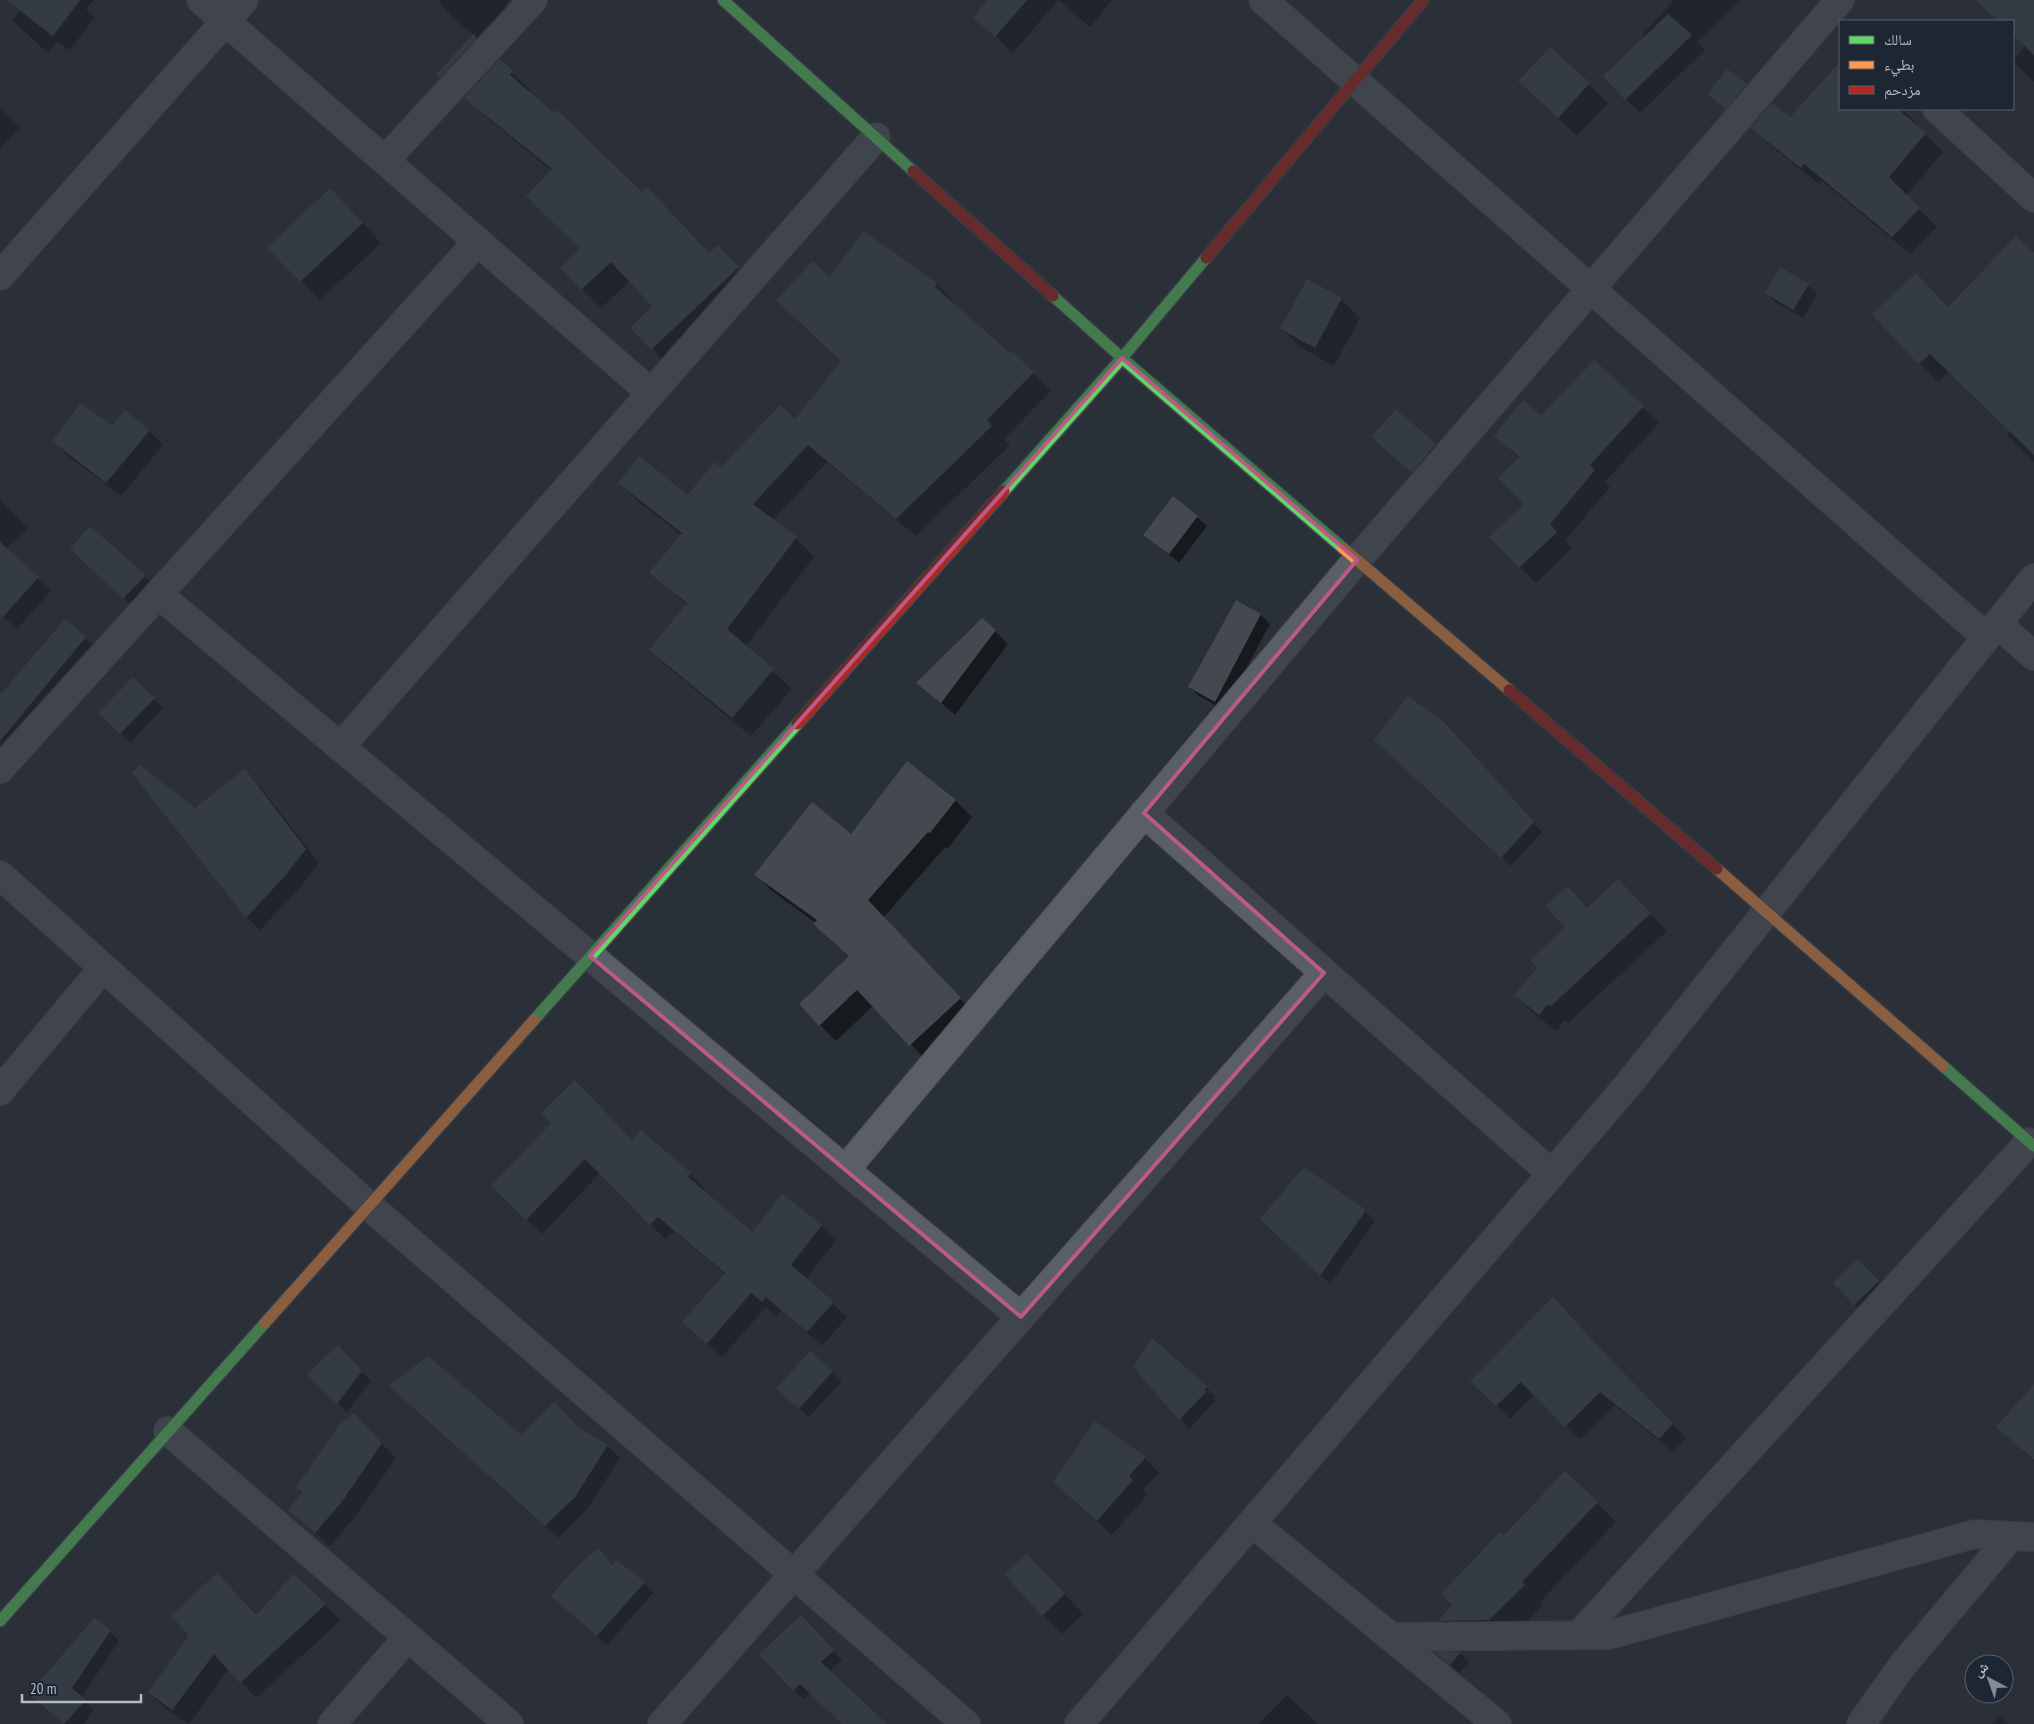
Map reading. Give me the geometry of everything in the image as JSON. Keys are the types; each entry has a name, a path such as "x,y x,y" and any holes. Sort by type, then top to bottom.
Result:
{"street":[{"path":"201,0 652,393"},
{"path":"0,276 244,0"},
{"path":"385,160 533,0"},
{"path":"723,0 1122,358 1766,912 2032,1144 1579,1635"},
{"path":"1263,0 1591,288 1992,630 2034,656"},
{"path":"0,1621 1122,358 1423,0"},
{"path":"845,1170 1357,560 1832,8"},
{"path":"1938,110 2034,198"},
{"path":"340,747 876,137"},
{"path":"0,769 478,241"},
{"path":"1079,1724 1627,1086 2034,578"},
{"path":"158,594 1021,1317"},
{"path":"1144,813 1552,1174"},
{"path":"0,875 368,1206 966,1724"},
{"path":"0,1091 103,968"},
{"path":"662,1724 1324,973"},
{"path":"168,1432 509,1724"},
{"path":"1252,1523 1496,1724"},
{"path":"1390,1637 1609,1635 1975,1534 2022,1537"},
{"path":"1861,1724 1902,1666 2022,1537"},
{"path":"332,1724 408,1637"}],"highlighted area":[{"path":"1122,358 1357,560 1144,813 1324,973 1021,1317 590,956"}],"building":[{"path":"6,0 80,0 53,36"},
{"path":"988,0 1027,0 995,37 973,17"},
{"path":"1975,0 2034,0 2034,55 2014,36 2014,20 1997,20"},
{"path":"1668,14 1692,35 1625,100 1603,76"},
{"path":"473,34 477,38 440,78 436,75"},
{"path":"1550,47 1590,83 1558,118 1518,81"},
{"path":"500,59 513,71 510,75 554,113 557,110 642,192 647,187 709,253 718,245 739,267 651,350 630,328 652,306 611,262 581,290 560,268 580,249 526,196 552,169 464,98"},
{"path":"1839,63 1839,110 1899,110 1926,133 1889,177 1920,208 1892,237 1804,164 1801,168 1750,128 1772,103 1790,117"},
{"path":"1727,69 1747,84 1726,109 1707,94"},
{"path":"330,188 363,223 300,282 267,248"},
{"path":"864,231 937,283 935,287 1010,353 1012,351 1034,372 987,420 992,426 896,519 808,445 753,504 797,537 727,629 774,669 732,718 649,650 687,603 649,573 682,533 618,483 639,456 688,495 714,462 721,467 780,405 795,419 841,361 776,300 813,261 829,277"},
{"path":"2016,236 2034,253 2034,455 1930,354 1918,364 1872,314 1916,273 1948,307"},
{"path":"1780,267 1809,284 1793,310 1765,293"},
{"path":"1307,279 1342,298 1315,348 1280,329"},
{"path":"1594,360 1644,406 1590,465 1595,470 1550,524 1557,532 1519,568 1489,537 1524,504 1498,478 1520,457 1494,436 1523,400 1541,415"},
{"path":"81,403 112,426 125,410 150,430 106,483 52,441"},
{"path":"1396,409 1436,444 1412,473 1371,437"},
{"path":"1173,496 1198,516 1169,554 1143,535"},
{"path":"90,526 146,575 123,599 70,549"},
{"path":"0,542 39,577 0,620"},
{"path":"1236,600 1261,614 1215,702 1188,687"},
{"path":"982,618 996,630 941,703 916,683"},
{"path":"65,619 86,637 0,741 0,695"},
{"path":"133,677 155,698 120,734 98,713"},
{"path":"1408,696 1446,724 1534,822 1501,858 1374,740"},
{"path":"907,761 956,800 930,833 928,832 868,900 961,998 909,1046 857,990 819,1026 799,1004 849,956 813,924 817,920 754,875 812,802 851,834"},
{"path":"140,765 195,808 245,769 306,849 284,877 246,918 132,773"},
{"path":"1618,879 1651,913 1550,1007 1548,1004 1539,1015 1514,995 1537,968 1530,960 1565,928 1545,906 1568,886 1587,908"},
{"path":"575,1080 632,1140 641,1130 691,1173 688,1177 752,1232 782,1194 822,1225 791,1265 834,1302 807,1332 766,1297 762,1302 751,1293 707,1344 682,1322 725,1273 658,1217 650,1225 585,1159 526,1220 491,1186 551,1123 541,1113"},
{"path":"1304,1167 1366,1210 1320,1276 1260,1219"},
{"path":"1858,1259 1879,1281 1854,1305 1833,1283"},
{"path":"1553,1297 1607,1356 1673,1423 1659,1439 1600,1392 1565,1427 1521,1382 1496,1406 1470,1381"},
{"path":"1152,1338 1207,1386 1204,1389 1207,1391 1179,1420 1133,1367"},
{"path":"338,1345 362,1371 337,1404 307,1374"},
{"path":"810,1351 833,1371 799,1409 776,1389"},
{"path":"428,1356 521,1435 554,1402 579,1428 608,1445 575,1497 545,1526 389,1386"},
{"path":"2034,1384 2034,1460 1996,1427"},
{"path":"354,1413 382,1443 341,1503 315,1533 288,1510 303,1492 296,1487 339,1425"},
{"path":"1095,1421 1146,1457 1129,1476 1133,1480 1097,1521 1053,1482"},
{"path":"1565,1471 1598,1502 1522,1582 1525,1585 1489,1620 1438,1621 1452,1605 1441,1594 1500,1532 1504,1535"},
{"path":"599,1548 612,1565 616,1560 645,1582 597,1636 551,1596 577,1566"},
{"path":"1027,1554 1065,1594 1042,1616 1004,1574"},
{"path":"217,1573 256,1615 294,1574 326,1604 240,1683 214,1654 172,1710 148,1692 189,1635 171,1616"},
{"path":"801,1615 834,1650 821,1662 887,1724 842,1724 800,1684 793,1691 759,1654"},
{"path":"94,1618 111,1630 72,1688 86,1700 64,1724 29,1694"},
{"path":"1434,1652 1461,1652 1450,1665"}],"traffic: fast":[{"path":"723,0 913,171"},
{"path":"1004,491 1122,358 1206,258"},
{"path":"1053,296 1122,358 1343,548"},
{"path":"534,1020 797,724"},
{"path":"1943,1066 2034,1146"},
{"path":"0,1621 265,1323"}],"traffic: slow":[{"path":"1343,548 1509,690"},
{"path":"1717,869 1943,1066"},
{"path":"265,1323 534,1020"}],"traffic: jam":[{"path":"1206,258 1423,0"},
{"path":"913,171 1053,296"},
{"path":"797,724 1004,491"},
{"path":"1509,690 1717,869"}]}
